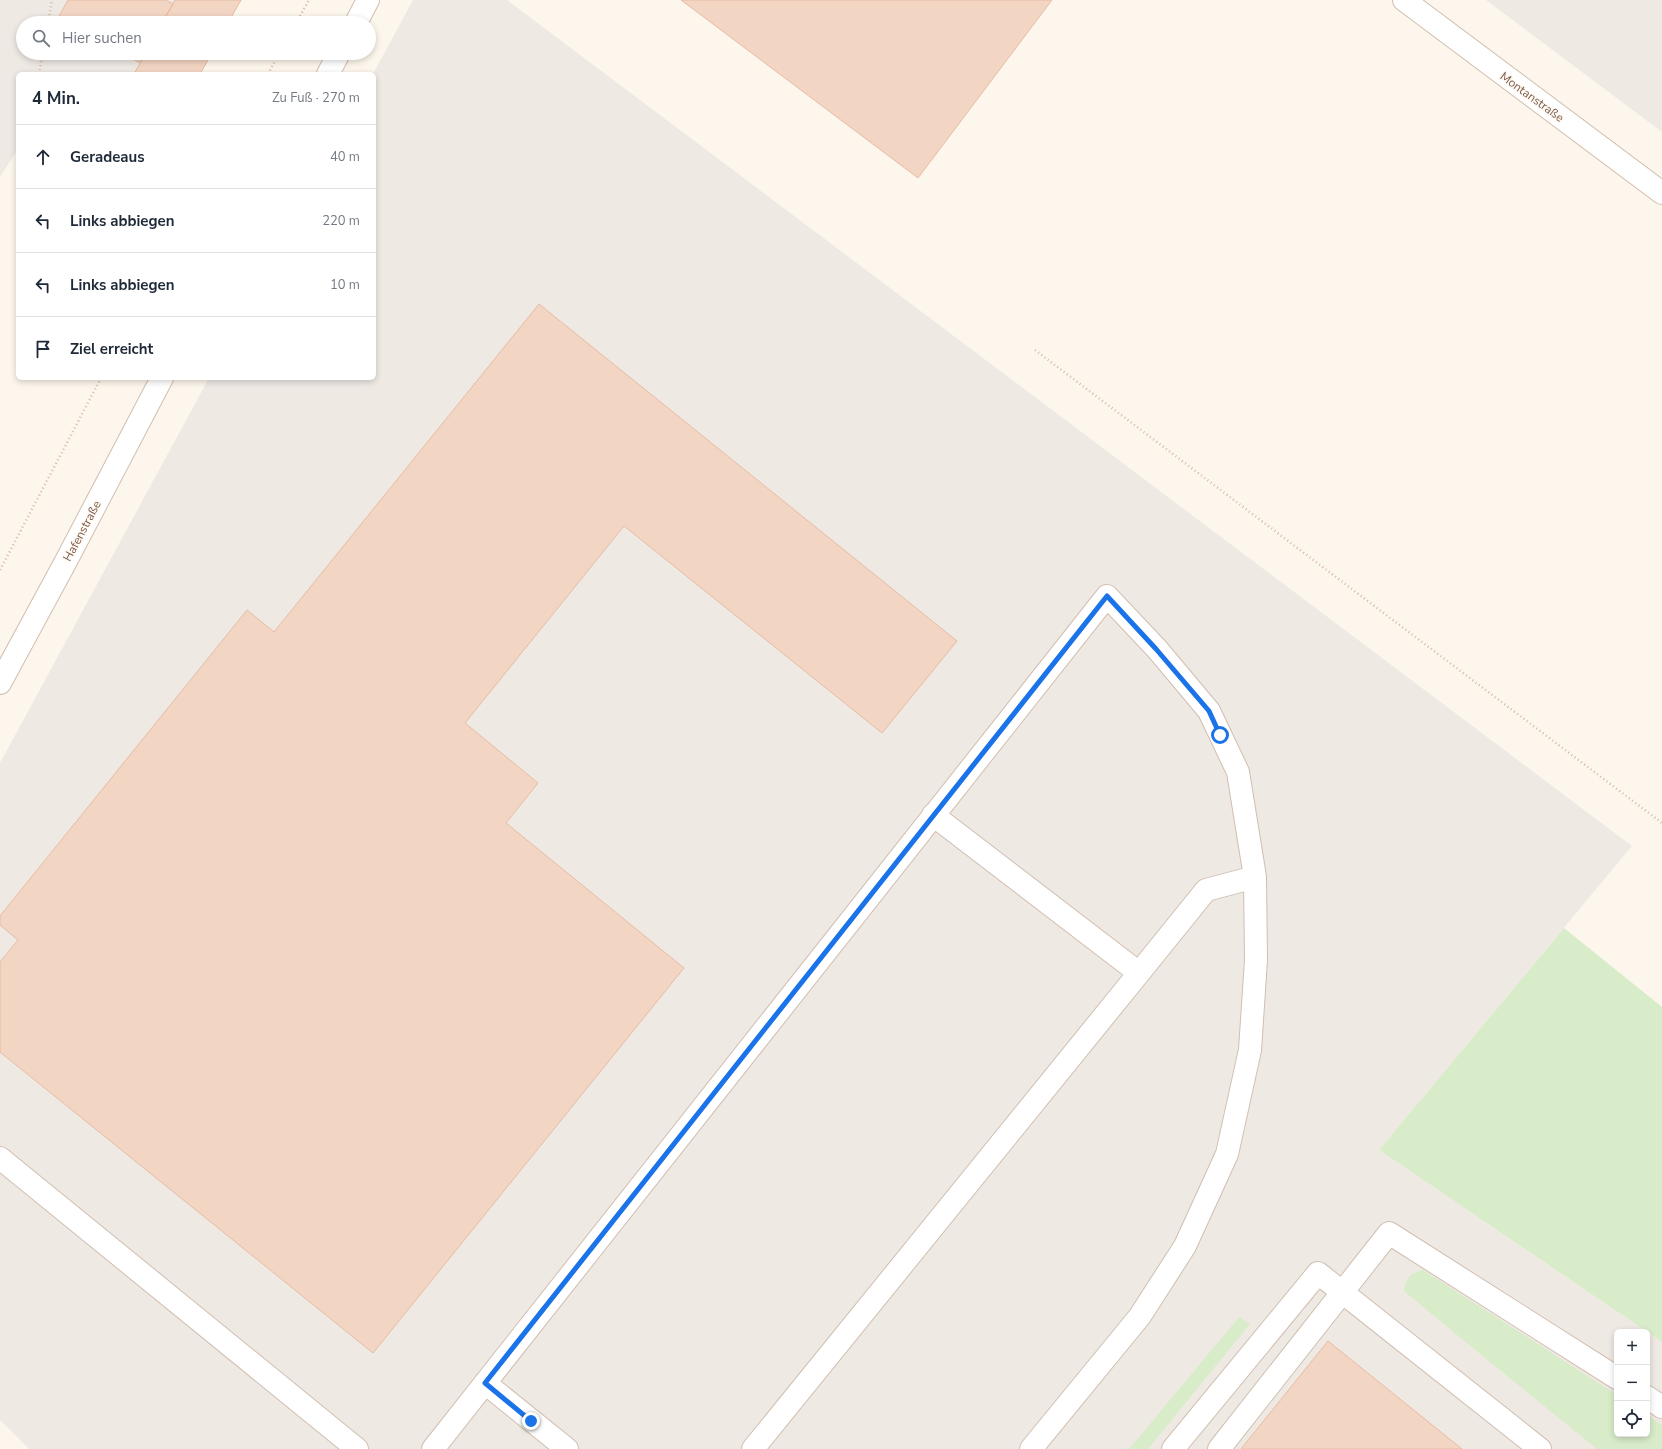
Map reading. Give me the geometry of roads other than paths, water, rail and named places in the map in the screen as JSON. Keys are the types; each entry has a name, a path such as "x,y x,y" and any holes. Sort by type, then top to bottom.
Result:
{"street":[{"path":"360,16 368,0"},
{"name":"Montanstraße","path":"1404,0 1662,193"},
{"path":"329,72 335,60"},
{"name":"Hafenstraße","path":"0,683 65,564 161,380"},
{"path":"433,1449 1107,596 1156,649 1209,711 1238,772 1256,877 1256,960 1250,1050 1227,1154 1185,1246 1140,1316 1031,1449"},
{"path":"933,815 1139,973"},
{"path":"753,1449 1206,890 1256,877"},
{"path":"0,1158 357,1449"},
{"path":"1219,1449 1389,1233 1614,1376"},
{"path":"1173,1449 1318,1273 1540,1449"},
{"path":"485,1383 566,1449"},
{"path":"1650,1400 1662,1407"}]}
